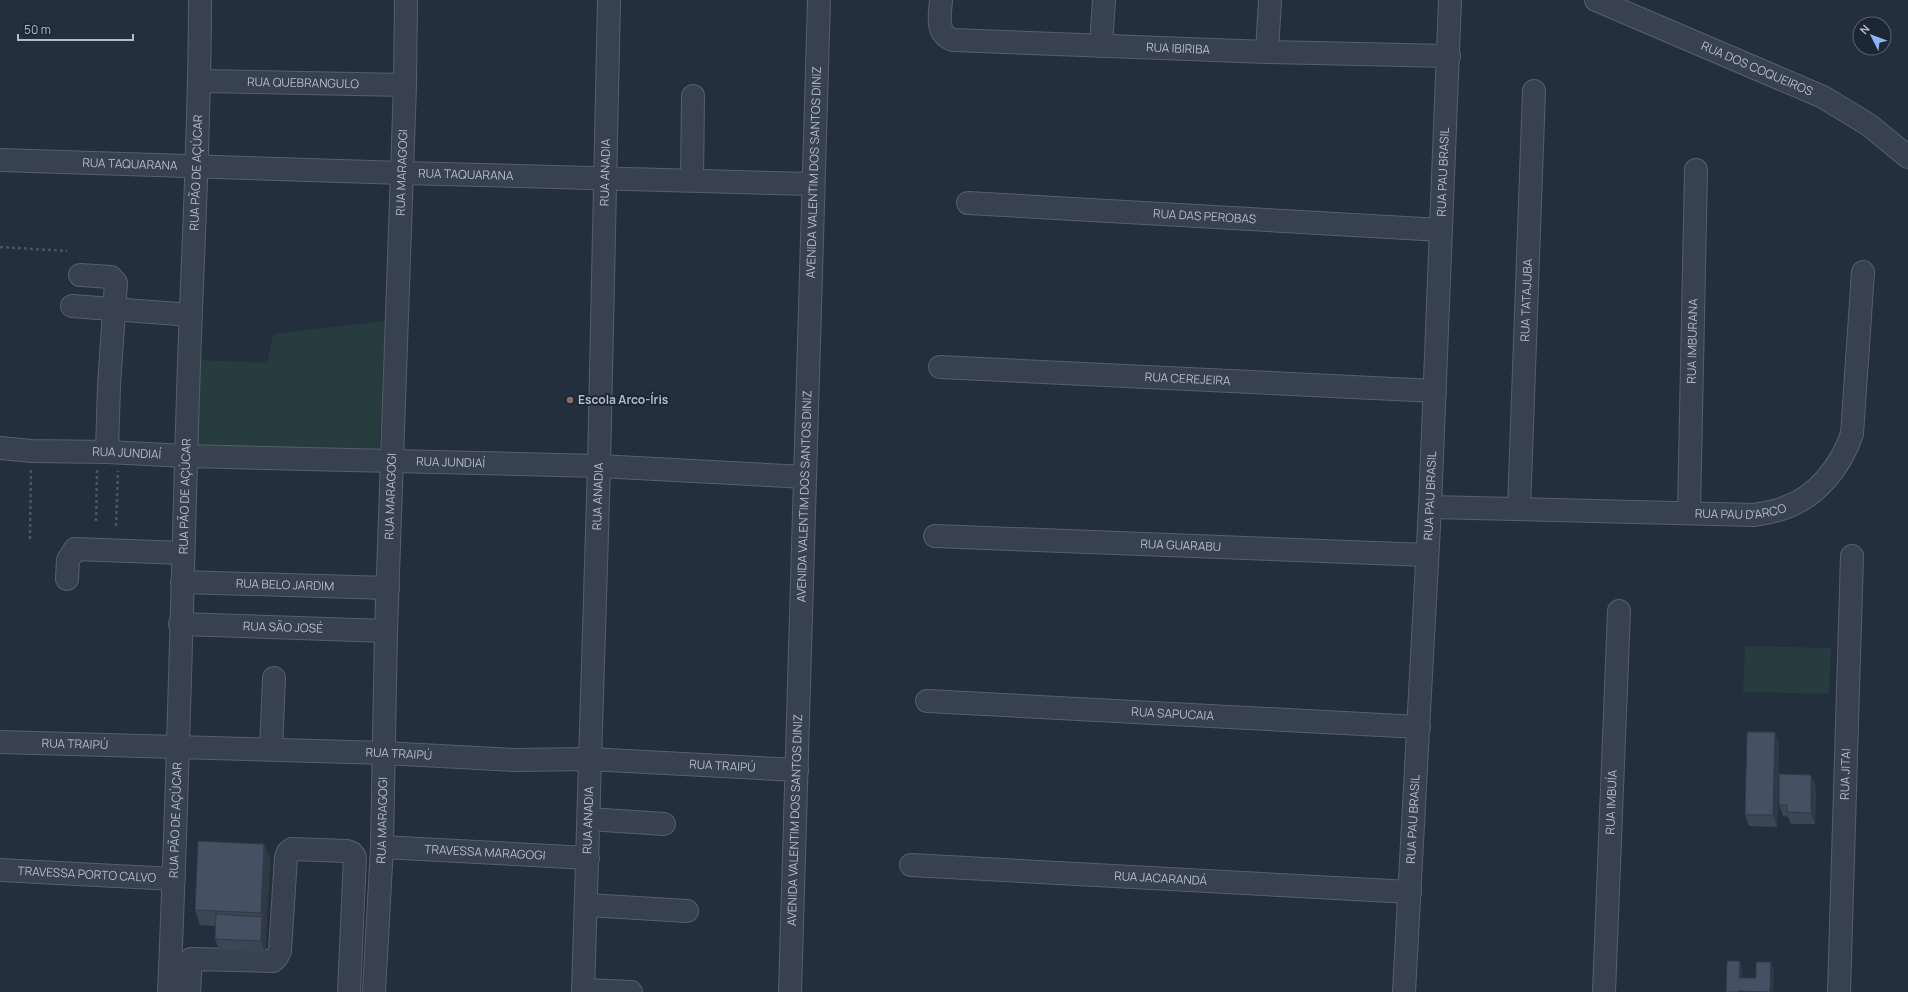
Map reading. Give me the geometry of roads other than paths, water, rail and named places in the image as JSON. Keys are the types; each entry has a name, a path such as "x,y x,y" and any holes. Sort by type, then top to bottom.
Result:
{"street":[{"name":"RUA PÃO DE AÇÚCAR","path":"169,992 174,879 180,624 200,81 200,0"},
{"name":"RUA MARAGOGI","path":"374,992 382,847 386,631 403,173 406,0"},
{"name":"RUA ANADIA","path":"583,991 587,905 589,759 598,466 609,0"},
{"name":"AVENIDA VALENTIM DOS SANTOS DINIZ","path":"790,992 819,0"},
{"name":"RUA IBIRIBA","path":"941,0 940,28 943,34 953,40 1267,52 1449,56"},
{"path":"1101,46 1104,0"},
{"path":"1267,52 1270,0"},
{"name":"RUA PAU BRASIL","path":"1404,992 1430,507 1449,56 1450,0"},
{"name":"RUA DOS COQUEIROS","path":"1596,0 1823,98 1869,125 1908,157"},
{"name":"RUA QUEBRANGULO","path":"200,81 405,85"},
{"name":"RUA TATAJUBA","path":"1519,509 1534,91"},
{"path":"692,180 693,96"},
{"name":"RUA TAQUARANA","path":"0,160 813,184"},
{"name":"RUA IMBURANA","path":"1689,512 1696,170"},
{"name":"RUA DAS PEROBAS","path":"968,203 1441,230"},
{"name":"RUA PAU D'ARCO","path":"1430,507 1689,512 1754,515 1784,509 1808,497 1827,477 1846,450 1852,434 1863,272"},
{"path":"80,275 114,279 116,283 108,385 107,452"},
{"path":"72,306 191,315"},
{"name":"RUA CEREJEIRA","path":"940,367 1435,391"},
{"name":"RUA JUNDIAÍ","path":"0,448 32,451 107,452 186,456 598,466 805,477"},
{"name":"RUA GUARABU","path":"935,536 1427,555"},
{"path":"68,579 68,560 75,549 183,553"},
{"name":"RUA JITAI","path":"1838,992 1852,556"},
{"name":"RUA BELO JARDIM","path":"182,582 388,588"},
{"name":"RUA IMBUÍA","path":"1604,992 1619,612"},
{"name":"RUA SÃO JOSÉ","path":"180,624 386,631"},
{"path":"271,749 274,678"},
{"name":"RUA SAPUCAIA","path":"927,702 1419,727"},
{"name":"RUA TRAIPÚ","path":"0,742 271,749 514,760 589,759 797,770"},
{"path":"589,819 664,824"},
{"name":"TRAVESSA MARAGOGI","path":"382,847 588,858"},
{"path":"189,992 191,959 273,961 277,957 280,951 286,857 288,852 292,849 347,851 352,853 355,857 349,992"},
{"name":"RUA JACARANDÁ","path":"911,865 1410,892"},
{"name":"TRAVESSA PORTO CALVO","path":"0,870 174,879"},
{"path":"587,905 687,911"},
{"path":"583,991 631,992"}],"place":[{"name":"Escola Arco-Íris","path":"570,400"}]}
